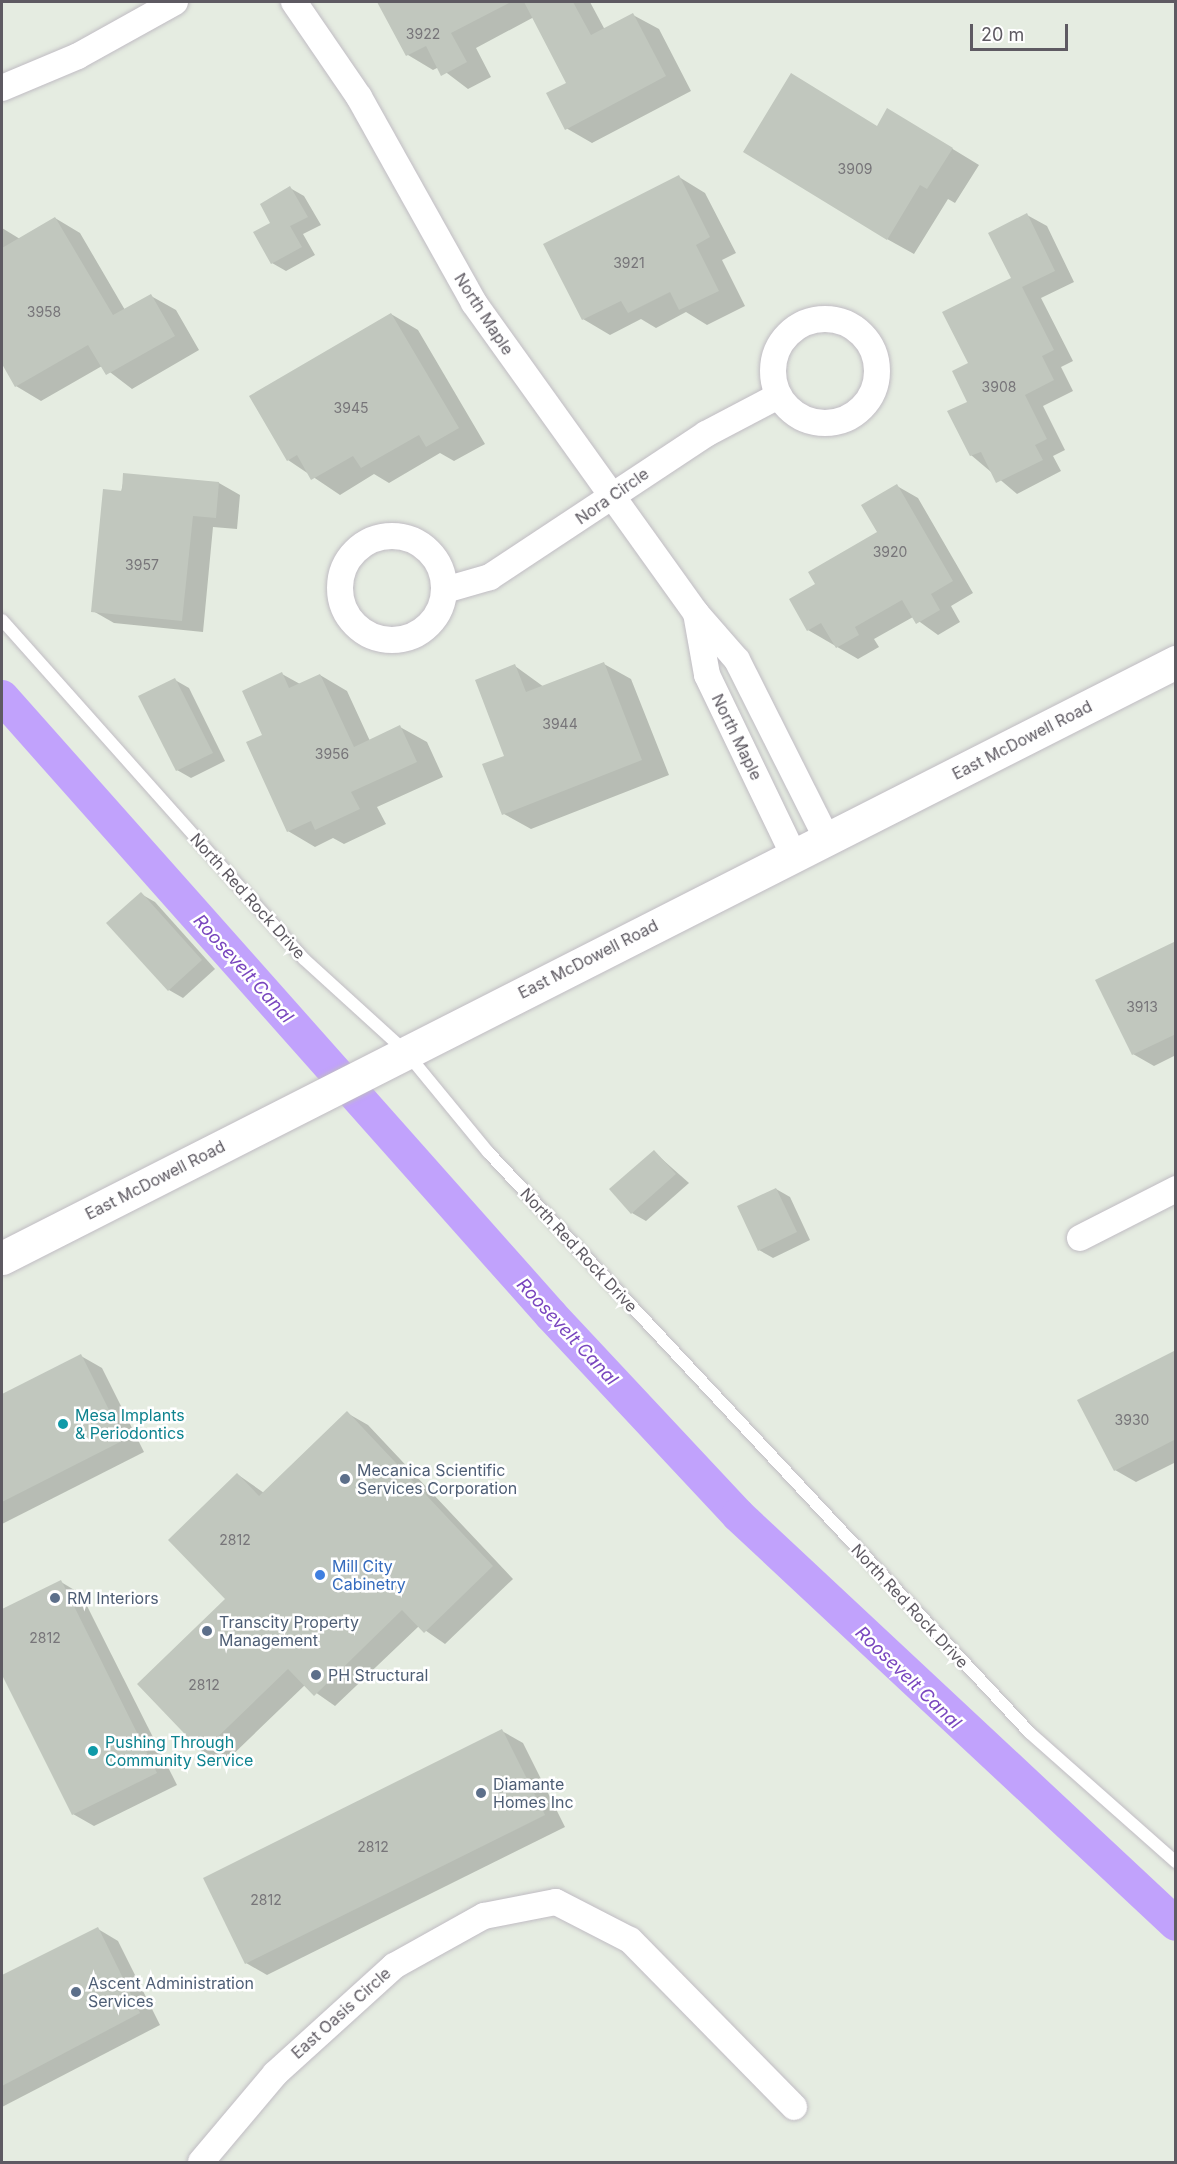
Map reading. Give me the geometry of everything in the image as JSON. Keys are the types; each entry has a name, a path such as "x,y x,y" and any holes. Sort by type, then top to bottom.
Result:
{"main road":[{"name":"East McDowell Road","path":"2,1258 1176,662"}],"street":[{"path":"2,88 78,56 175,2"},
{"name":"North Maple","path":"294,2 359,97 474,303 696,613 737,660 827,839"},
{"path":"839,320 867,340 877,373 874,390 852,416 836,423 802,419 778,396 773,363 778,346 804,323 839,320"},
{"name":"Nora Circle","path":"445,590 490,577 613,498 706,434 778,396"},
{"path":"388,535 422,545 434,557 445,590 432,622 403,639 386,640 355,626 340,597 340,580 356,549 388,535"},
{"name":"North Maple","path":"696,613 707,675 794,856"},
{"path":"1080,1238 1176,1189"},
{"name":"East Oasis Circle","path":"201,2163 275,2074 394,1966 484,1916 556,1902 630,1940 794,2107"}],"lane":[{"name":"North Red Rock Drive","path":"2,620 304,959 398,1055 1030,1733 1176,1863"}],"building":[{"path":"377,2 511,2 451,33 467,62 441,76 426,46 406,56"},
{"path":"524,2 573,2 591,35 633,13 666,76 565,130 546,93 566,83"},
{"path":"791,73 877,126 887,108 953,148 927,189 920,185 887,240 743,152"},
{"path":"679,175 710,237 696,245 719,291 679,310 670,292 628,313 621,301 582,320 543,244"},
{"path":"290,186 308,217 290,226 302,247 271,264 253,232 270,223 260,204"},
{"path":"1027,213 1055,271 1022,287 1054,350 1042,356 1054,380 1025,395 1047,439 1035,445 1043,460 996,483 981,452 970,456 947,411 967,402 952,371 968,363 942,312 1011,278 988,233"},
{"path":"55,217 113,315 151,294 175,336 106,375 88,345 15,387 2,364 2,248"},
{"path":"391,313 459,428 426,447 419,435 361,468 353,456 311,480 297,455 287,461 249,396"},
{"path":"123,473 219,482 216,518 193,516 182,621 91,612 103,489 122,491"},
{"path":"897,484 953,581 931,594 940,610 916,624 902,600 855,627 859,635 836,648 821,623 807,631 789,599 815,584 808,572 877,532 861,505"},
{"path":"604,662 642,760 502,815 482,764 504,756 475,680 515,664 526,692"},
{"path":"282,672 289,688 320,674 354,747 400,725 417,762 351,792 360,809 315,830 311,821 287,832 246,742 262,735 242,691"},
{"path":"175,678 213,753 176,771 138,696"},
{"path":"141,892 202,960 168,991 106,923"},
{"path":"1176,941 1176,1034 1132,1055 1095,980"},
{"path":"654,1150 676,1174 631,1214 609,1189"},
{"path":"776,1188 797,1232 758,1251 737,1206"},
{"path":"1176,1350 1176,1439 1114,1471 1077,1400"},
{"name":"Mesa Implants & Periodontics","path":"81,1354 124,1440 2,1502 2,1394"},
{"path":"347,1411 493,1566 424,1633 402,1610 314,1696 288,1669 202,1752 137,1684 225,1599 168,1540 237,1473 259,1496"},
{"path":"61,1580 157,1773 72,1815 2,1675 2,1609"},
{"path":"502,1729 545,1815 245,1964 203,1878"},
{"name":"Ascent Administration Services","path":"98,1927 140,2013 2,2086 2,1975"}],"waterway":[{"name":"Roosevelt Canal","path":"2,697 551,1315 738,1515 1176,1924"}],"place":[{"name":"Mesa Implants & Periodontics","path":"63,1424"},
{"name":"Mecanica Scientific Services Corporation","path":"345,1479"},
{"name":"Mill City Cabinetry","path":"320,1575"},
{"name":"RM Interiors","path":"55,1598"},
{"name":"Transcity Property Management","path":"207,1631"},
{"name":"PH Structural","path":"316,1675"},
{"name":"Pushing Through Community Service","path":"93,1751"},
{"name":"Diamante Homes Inc","path":"481,1793"},
{"name":"Ascent Administration Services","path":"76,1992"}]}
